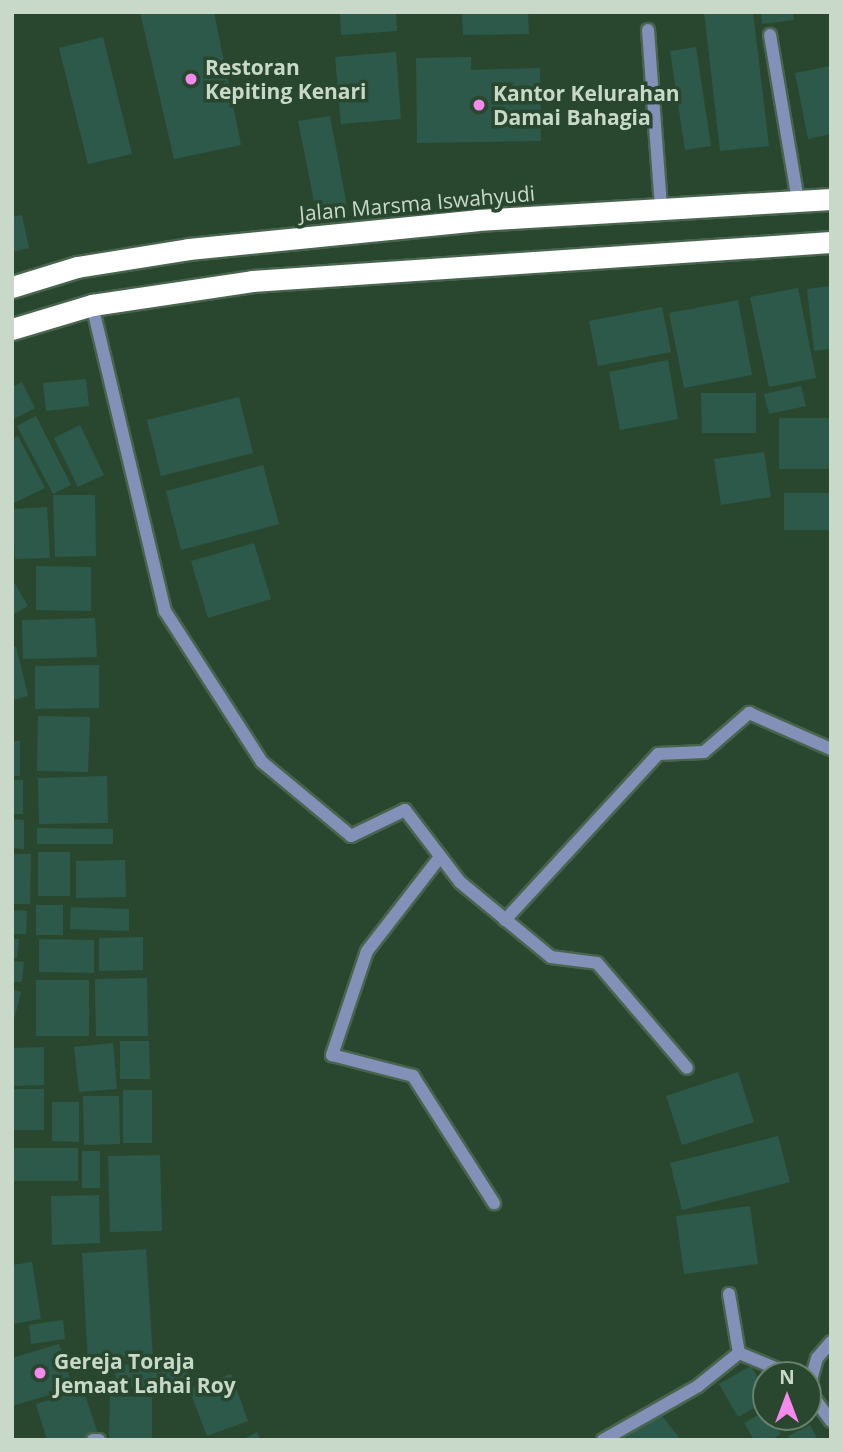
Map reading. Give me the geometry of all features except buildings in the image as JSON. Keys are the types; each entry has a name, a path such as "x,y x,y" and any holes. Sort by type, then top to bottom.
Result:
{"highway":[{"name":"Jalan Marsma Iswahyudi","path":"12,287 77,267 189,249 477,220 831,199"},
{"path":"12,329 92,305 252,281 831,242"}],"street":[{"path":"648,30 661,208"},
{"path":"770,35 798,200"},
{"path":"92,305 164,611 262,762 351,836 404,810 460,882 551,957 597,963 687,1068"},
{"path":"505,920 658,754 704,751 749,713 831,749"},
{"path":"440,857 367,951 332,1055 413,1076 494,1203"},
{"path":"729,1294 739,1353"},
{"path":"816,1361 831,1342"},
{"path":"739,1353 758,1361"},
{"path":"603,1440 698,1386 739,1353"},
{"path":"93,1440 99,1440"}],"place":[{"name":"Restoran Kepiting Kenari","path":"191,79"},
{"name":"Kantor Kelurahan Damai Bahagia","path":"479,105"},
{"name":"Gereja Toraja Jemaat Lahai Roy","path":"40,1373"}]}
